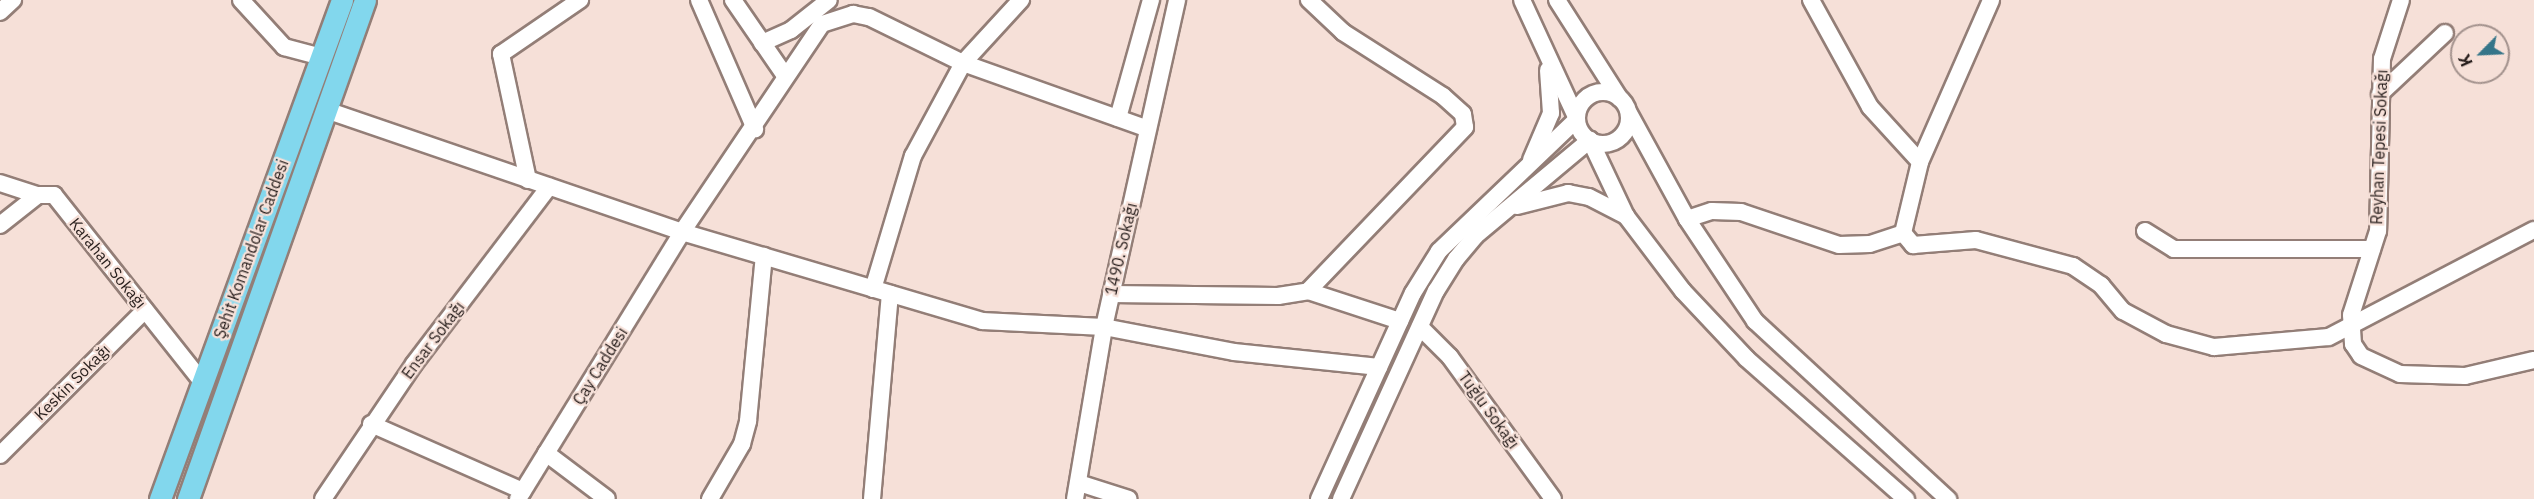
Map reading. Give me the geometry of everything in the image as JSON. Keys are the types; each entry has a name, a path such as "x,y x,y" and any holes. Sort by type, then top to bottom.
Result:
{"main road":[{"name":"Şehit Komandolar Caddesi","path":"160,499 342,0"},
{"name":"Şehit Komandolar Caddesi","path":"188,499 365,0"}],"street":[{"path":"0,12 14,0"},
{"path":"241,0 284,47 321,57"},
{"path":"528,180 501,54 580,0"},
{"path":"699,0 754,129"},
{"path":"733,0 786,77"},
{"path":"762,43 791,30 829,0"},
{"path":"873,289 913,156 963,63 1021,0"},
{"path":"1118,118 1151,0"},
{"name":"1490. Sokağı","path":"1077,491 1104,327 1177,0"},
{"path":"1308,291 1465,127 1463,114 1443,96 1344,32 1310,0"},
{"path":"1522,0 1577,119 1590,140 1626,216 1727,339 1906,499"},
{"path":"1557,0 1625,106 1687,219 1755,321 1948,499"},
{"path":"1811,0 1870,107 1920,162"},
{"path":"1903,233 1920,162 1991,0"},
{"name":"Reyhan Tepesi Sokağı","path":"2349,329 2378,231 2382,59 2401,0"},
{"name":"Çay Caddesi","path":"521,495 682,232 754,129 822,24 853,14 869,16 963,63 1148,129"},
{"path":"2380,94 2445,33"},
{"path":"1526,171 1551,113 1552,88 1540,37"},
{"path":"1319,499 1400,321 1439,251 1464,222 1526,171 1577,119 1582,103 1596,93 1625,106"},
{"path":"1341,499 1420,327 1456,259 1508,209 1590,140 1614,142 1626,130 1625,106"},
{"path":"326,110 682,232 982,321 1104,327 1234,352 1379,367"},
{"path":"0,183 38,195"},
{"name":"Ensar Sokağı","path":"323,499 371,424 549,187"},
{"path":"1508,209 1568,193 1626,216"},
{"path":"0,225 38,195"},
{"name":"Karahan Sokağı","path":"38,195 54,195 202,382"},
{"path":"1687,219 1712,211 1741,212 1839,245 1870,244 1903,233"},
{"path":"1903,233 1913,245 1976,240 2073,266 2101,285 2122,311 2166,334 2214,347 2329,337 2349,329 2534,230"},
{"path":"2145,231 2174,249 2372,249"},
{"path":"710,499 742,444 748,421 764,256"},
{"path":"1111,294 1278,296 1308,291 1400,321"},
{"path":"872,499 890,294"},
{"name":"Keskin Sokağı","path":"0,455 145,310"},
{"name":"Tuğlu Sokağı","path":"1420,327 1450,357 1553,499"},
{"path":"2349,329 2361,356 2400,374 2465,376 2534,360"},
{"path":"371,424 521,495"},
{"path":"546,453 607,499"},
{"path":"1077,491 1129,499"}]}
